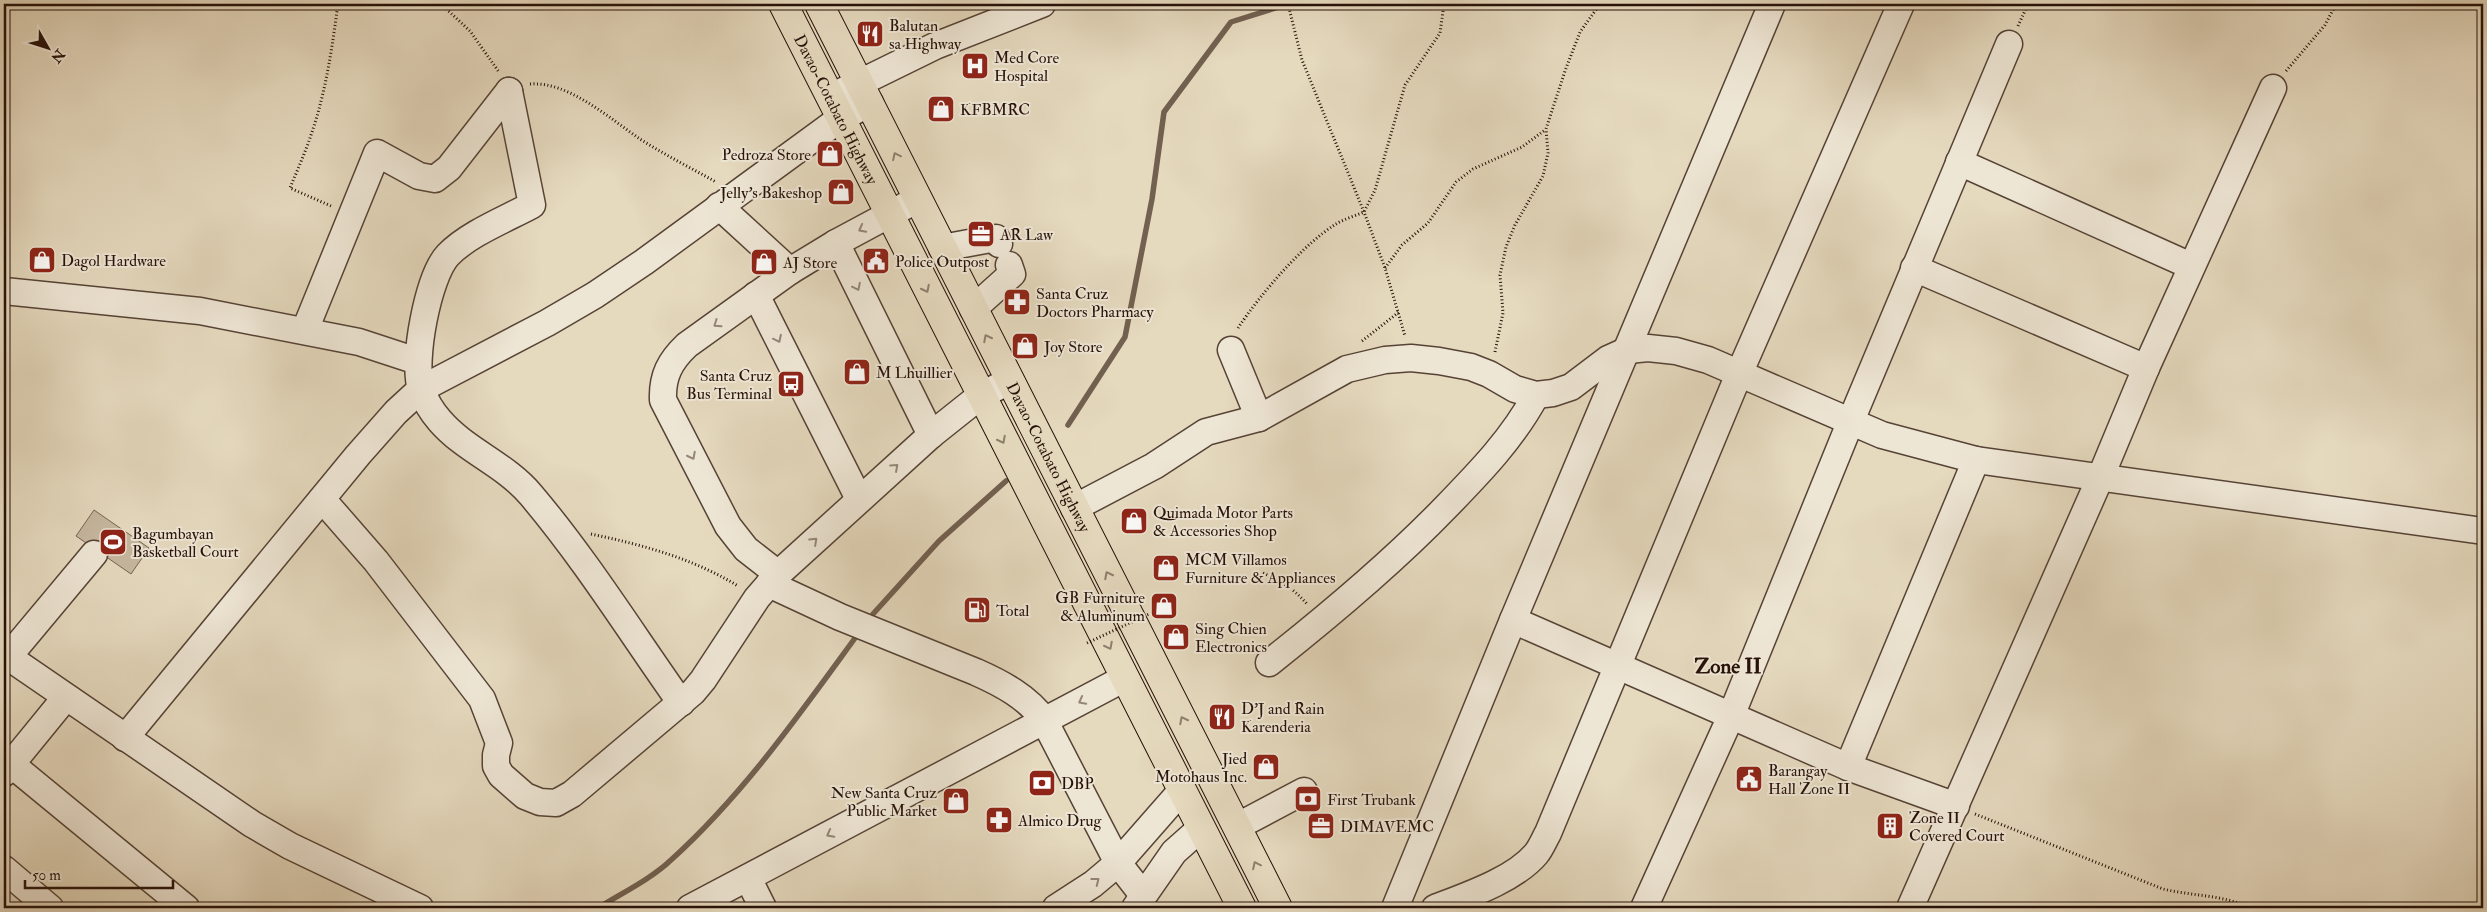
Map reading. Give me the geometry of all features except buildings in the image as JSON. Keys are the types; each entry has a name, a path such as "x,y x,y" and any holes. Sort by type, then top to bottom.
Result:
{"highway":[{"name":"Davao-Cotabato Highway","path":"783,4 980,396 1242,908"},
{"name":"Davao-Cotabato Highway","path":"819,4 1278,908"},
{"path":"1125,678 1154,663"},
{"path":"1182,790 1211,774"}],"street":[{"path":"125,738 322,499 396,412 421,389 538,328 595,295 644,262 727,200 836,107 865,93 935,46 1042,4"},
{"path":"1394,908 1772,4"},
{"path":"1435,908 1474,893 1520,868 1537,853 1548,833 1739,374 1901,4"},
{"path":"1644,908 1731,716 1850,422 2009,44"},
{"path":"1910,908 2102,476 2146,368 2273,88"},
{"path":"305,330 378,153 419,176 435,179 449,168 509,91"},
{"path":"509,91 532,205 458,245 446,256 437,270 432,283 417,361 421,389 430,407 441,422 510,473 529,493 556,526 681,703"},
{"path":"1959,162 2192,266"},
{"path":"918,199 836,243 790,271 687,345 675,357 667,370 662,386 663,400 728,526 746,549 768,585 840,617 901,640 996,681 1034,706 1044,720 1139,902 1174,852 1202,828"},
{"path":"727,200 790,271"},
{"path":"942,248 996,238 1012,274 973,309"},
{"path":"836,243 930,435"},
{"path":"1914,268 2146,368"},
{"path":"4,291 200,311 359,342 417,361"},
{"path":"756,295 859,499"},
{"path":"1074,508 1154,466 1206,432 1259,418 1347,369 1385,360 1411,358 1471,367 1515,389 1536,395 1553,393 1570,386 1608,359 1628,350 1648,348 1676,351 1708,360 1850,422 1926,448 1976,460 2055,473 2102,476 2483,531"},
{"path":"1230,350 1259,418"},
{"path":"322,499 376,562 482,700 499,743 496,766 508,783 525,796 540,802 556,803 572,794 681,703 703,680 768,585 859,499 930,435 980,396 1009,381"},
{"path":"1269,663 1377,574 1470,482 1502,447 1523,418 1536,395"},
{"path":"1848,767 1976,460"},
{"path":"94,554 6,656 252,824 290,846 420,908"},
{"path":"1513,620 1848,767 1956,806"},
{"path":"690,908 1125,678"},
{"path":"66,697 7,769 186,908"},
{"path":"1056,908 1094,884 1118,863 1182,790"},
{"path":"1238,826 1304,791"},
{"path":"4,869 50,908"},
{"path":"748,878 763,908"}],"path":[{"path":"4,7 8,4"},
{"path":"304,4 315,7 333,4"},
{"path":"338,4 331,60 322,98 311,136 290,188 352,216"},
{"path":"441,4 470,31 493,61 509,91 525,84 542,83 565,91 603,113 727,200"},
{"path":"1288,4 1302,60 1385,268 1411,358"},
{"path":"1230,350 1232,341 1242,322 1311,242 1337,224 1364,212 1375,190 1405,85 1440,32 1444,4"},
{"path":"1488,374 1503,314 1500,275 1506,248 1515,225 1543,176 1548,153 1546,130 1580,32 1600,4"},
{"path":"2273,88 2325,25 2336,4"},
{"path":"1385,268 1402,245 1428,223 1456,182 1473,169 1522,147 1546,130"},
{"path":"556,526 641,545 672,554 701,566 768,585"},
{"path":"1263,573 1280,580 1296,592 1322,621"},
{"path":"1087,643 1149,614"},
{"path":"1956,806 2163,889 2191,896 2238,902 2252,908"}],"shaded area":[{"name":"Bagumbayan Basketball Court","path":"94,510 149,548 131,574 76,536"}],"waterway":[{"path":"1068,425 1125,337 1152,199 1164,112 1231,22 1288,4"},
{"path":"873,614 939,541 1006,481"},
{"path":"598,908 655,873 698,835 770,752 858,634"}],"place":[{"name":"Balutan sa Highway","path":"870,34"},
{"name":"Med Core Hospital","path":"975,66"},
{"name":"KFBMRC","path":"941,109"},
{"name":"Pedroza Store","path":"830,154"},
{"name":"Jelly's Bakeshop","path":"841,192"},
{"name":"AR Law","path":"981,234"},
{"name":"Dagol Hardware","path":"42,260"},
{"name":"Police Outpost","path":"876,261"},
{"name":"AJ Store","path":"764,262"},
{"name":"Santa Cruz Doctors Pharmacy","path":"1017,302"},
{"name":"Joy Store","path":"1025,346"},
{"name":"M Lhuillier","path":"857,372"},
{"name":"Santa Cruz Bus Terminal","path":"791,384"},
{"name":"Quimada Motor Parts & Accessories Shop","path":"1134,521"},
{"name":"Bagumbayan Basketball Court","path":"113,542"},
{"name":"MCM Villamos Furniture & Appliances","path":"1166,568"},
{"name":"GB Furniture & Aluminum","path":"1164,606"},
{"name":"Total","path":"977,610"},
{"name":"Sing Chien Electronics","path":"1176,637"},
{"name":"D'J and Rain Karenderia","path":"1222,717"},
{"name":"Jied Motohaus Inc.","path":"1266,767"},
{"name":"Barangay Hall Zone II","path":"1749,779"},
{"name":"DBP","path":"1042,783"},
{"name":"First Trubank","path":"1308,799"},
{"name":"New Santa Cruz Public Market","path":"956,801"},
{"name":"Almico Drug","path":"999,820"},
{"name":"DIMAVEMC","path":"1321,826"},
{"name":"Zone II Covered Court","path":"1890,826"}],"district":[{"name":"Zone II","path":"1728,666"}]}
